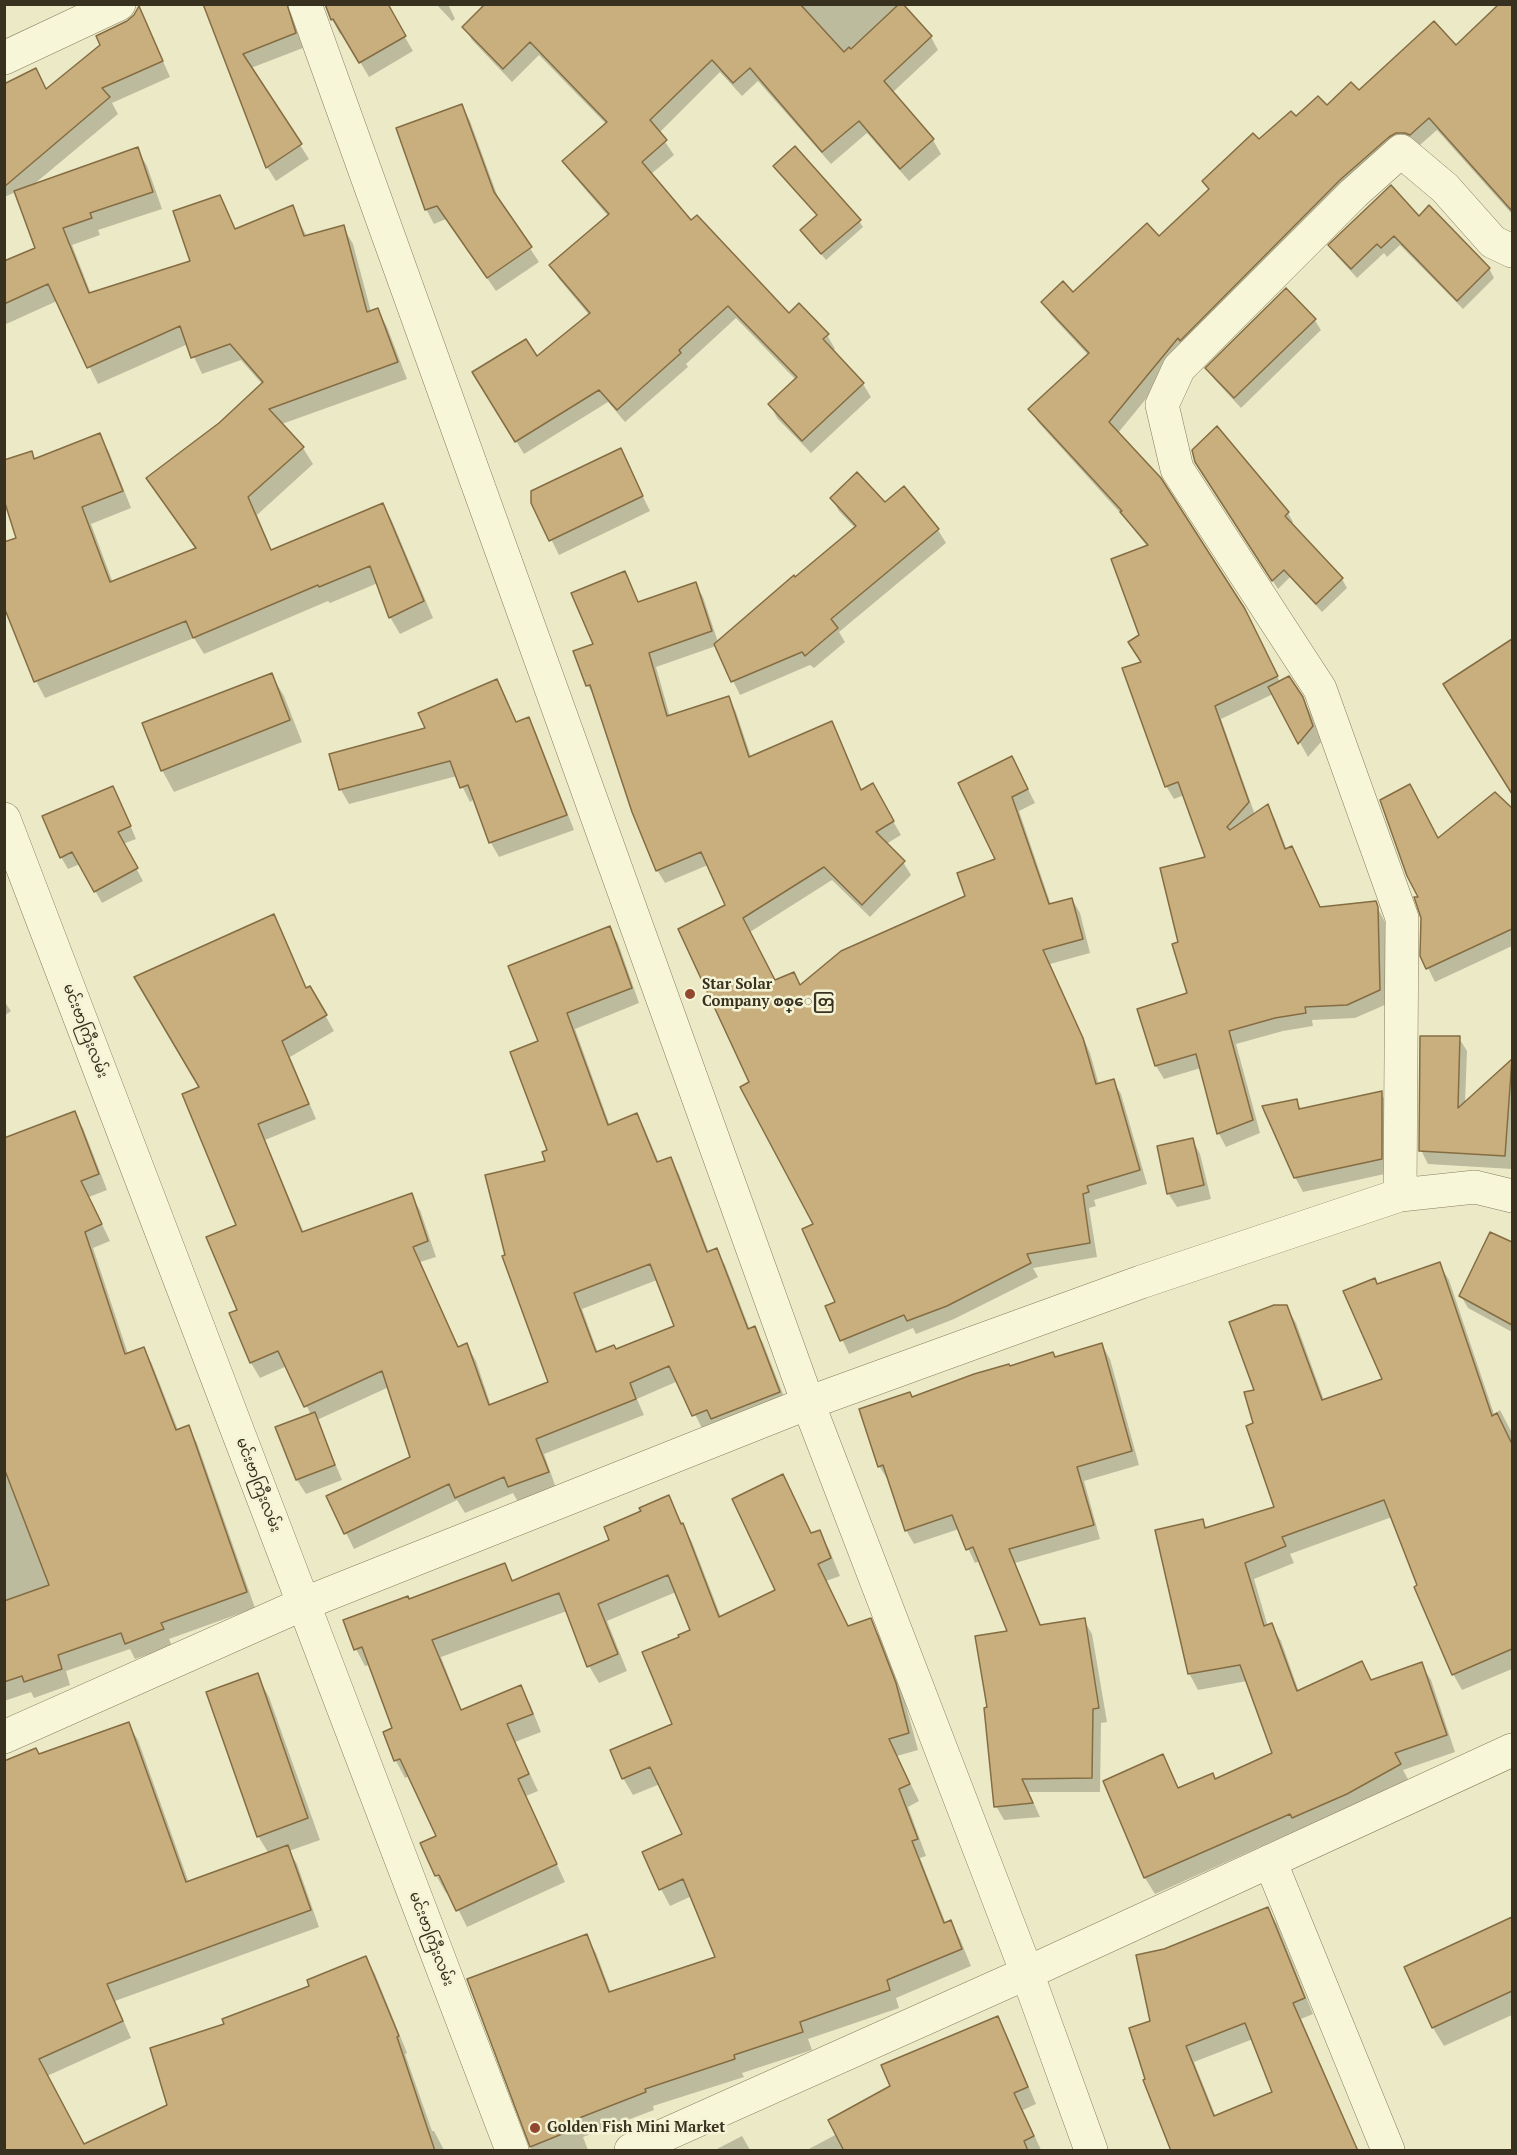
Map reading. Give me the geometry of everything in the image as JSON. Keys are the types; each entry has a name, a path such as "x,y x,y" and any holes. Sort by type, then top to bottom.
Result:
{"street":[{"path":"4,58 119,4"},
{"path":"305,4 808,1403 1027,1973 1091,2151"},
{"path":"1400,1195 1402,918 1320,689 1177,469 1162,405 1179,368 1354,193 1401,151 1445,188 1493,242 1512,251"},
{"name":"မင်းဗာကြီးလမ်း","path":"4,819 512,2151"},
{"path":"4,1737 303,1604 808,1403 1141,1282 1400,1195 1475,1187 1512,1196"},
{"path":"631,2151 1027,1973 1512,1750"},
{"path":"1270,1861 1388,2151"}],"building":[{"path":"203,4 287,4 296,33 243,54 302,144 266,168"},
{"path":"325,4 388,4 406,36 359,63 333,19 331,20"},
{"path":"485,4 800,4 844,52 849,47 851,49 899,4 903,4 932,36 884,81 934,139 900,169 859,121 822,152 750,68 733,83 712,60 650,120 667,140 642,162 691,220 697,215 789,313 799,303 829,334 823,339 864,383 802,441 768,404 797,377 728,306 679,350 681,353 617,410 599,390 515,442 472,372 526,339 537,356 590,313 549,265 609,214 562,161 607,122 530,42 503,69 462,27"},
{"path":"1499,4 1512,4 1512,211 1429,118 1410,135 1396,133 1341,179 1180,341 1178,338 1109,422 1161,478 1245,609 1278,676 1215,706 1249,802 1227,827 1230,830 1268,804 1285,849 1292,846 1320,907 1376,901 1378,907 1380,990 1347,1005 1305,1007 1306,1013 1275,1018 1229,1031 1253,1120 1217,1134 1196,1054 1155,1066 1137,1009 1187,993 1172,944 1178,942 1160,868 1205,857 1178,782 1165,787 1122,668 1141,662 1128,642 1139,635 1111,559 1148,545 1120,512 1122,511 1028,409 1089,353 1041,302 1063,281 1073,292 1147,223 1159,236 1209,189 1202,181 1253,133 1259,139 1291,111 1296,116 1318,96 1327,105 1351,82 1359,90 1434,21 1456,45"},
{"path":"139,6 163,61 102,88 110,97 4,187 4,84 36,68 46,89 100,45 96,36 127,21"},
{"path":"462,104 494,192 532,247 487,278 437,206 425,210 396,128"},
{"path":"795,146 861,220 821,254 800,230 817,215 773,166"},
{"path":"138,147 153,192 90,213 92,218 63,228 89,293 190,261 173,211 220,195 235,229 293,205 304,236 344,225 367,312 378,308 398,362 269,409 304,447 248,497 271,550 383,503 424,601 389,618 370,566 319,587 318,585 193,638 186,621 34,682 4,607 4,542 16,538 4,500 4,460 32,451 34,459 100,433 123,491 82,507 110,582 196,548 146,478 219,423 263,382 230,344 191,358 180,326 87,368 48,284 4,304 4,261 35,248 14,191"},
{"path":"1391,185 1419,216 1429,205 1490,268 1457,301 1394,236 1381,248 1377,244 1351,269 1328,245"},
{"path":"1286,288 1316,319 1234,398 1205,368"},
{"path":"1217,426 1289,512 1285,516 1343,578 1316,604 1284,570 1272,581 1195,462 1192,450"},
{"path":"621,448 643,496 549,541 531,503 531,491"},
{"path":"857,472 885,502 904,486 939,529 831,619 838,628 805,656 802,652 731,682 714,644 794,575 795,577 856,526 830,498"},
{"path":"625,571 638,602 696,582 712,631 649,653 667,716 729,696 749,757 832,721 861,790 873,783 894,821 876,832 905,861 862,905 824,867 743,918 775,980 794,972 800,985 841,951 965,896 957,873 995,859 958,783 1012,756 1028,789 1012,797 1049,904 1072,898 1083,939 1043,950 1083,1038 1096,1084 1114,1079 1140,1170 1087,1186 1089,1192 1083,1194 1090,1243 1027,1254 1031,1263 947,1306 907,1321 904,1315 840,1341 825,1306 835,1302 802,1229 813,1224 740,1087 749,1082 678,929 725,905 701,852 656,871 632,812 590,685 586,686 573,651 593,644 571,593"},
{"path":"1512,639 1512,794 1443,684"},
{"path":"272,673 290,720 161,771 142,723"},
{"path":"1289,676 1303,697 1313,726 1298,744 1268,687"},
{"path":"497,679 516,722 529,717 567,815 489,843 468,785 460,788 450,761 339,790 329,754 425,728 418,713"},
{"path":"1410,784 1438,838 1495,792 1512,808 1512,929 1426,969 1420,956 1421,918 1414,897 1418,897 1407,876 1380,800"},
{"path":"113,786 131,826 118,832 138,868 94,892 72,852 60,858 42,816"},
{"path":"274,914 306,988 310,986 327,1015 282,1041 309,1104 258,1124 302,1232 412,1193 428,1241 413,1247 458,1347 467,1343 489,1405 548,1382 502,1256 505,1255 485,1175 545,1161 542,1152 547,1150 510,1052 538,1041 508,966 610,926 632,988 567,1013 608,1125 637,1113 657,1162 671,1157 707,1252 717,1248 748,1329 755,1326 780,1392 711,1419 707,1410 692,1416 669,1366 630,1383 636,1399 536,1439 549,1472 508,1487 504,1477 455,1498 449,1484 344,1534 326,1496 410,1457 382,1371 304,1407 278,1351 250,1363 229,1313 237,1310 206,1237 236,1225 182,1094 199,1087 134,977","holes":["650,1264 674,1326 616,1349 614,1345 596,1352 574,1293"]},
{"path":"1420,1036 1460,1036 1458,1108 1512,1059 1505,1156 1419,1151"},
{"path":"1382,1091 1382,1159 1294,1178 1262,1106 1297,1099 1299,1109"},
{"path":"75,1111 99,1174 81,1181 102,1224 85,1232 125,1354 144,1347 176,1430 189,1425 247,1592 161,1623 164,1629 125,1644 121,1633 58,1655 62,1669 24,1682 22,1676 4,1682 4,1601 49,1585 4,1468 4,1138"},
{"path":"1193,1138 1204,1185 1167,1194 1157,1146"},
{"path":"1490,1232 1512,1242 1512,1325 1459,1296"},
{"path":"1440,1262 1492,1416 1497,1413 1512,1444 1512,1649 1452,1675 1414,1587 1417,1585 1384,1500 1282,1537 1286,1546 1245,1563 1264,1626 1272,1623 1297,1691 1362,1661 1371,1680 1422,1662 1447,1735 1395,1753 1401,1764 1347,1794 1292,1818 1290,1814 1144,1878 1103,1781 1163,1754 1178,1788 1213,1773 1215,1779 1272,1753 1240,1665 1188,1674 1155,1530 1203,1519 1205,1528 1274,1507 1246,1426 1253,1423 1244,1392 1254,1390 1229,1322 1274,1305 1287,1305 1322,1400 1382,1379 1343,1291 1375,1278 1377,1284"},
{"path":"1102,1343 1132,1451 1077,1467 1094,1525 1009,1549 1040,1625 1085,1618 1099,1708 1093,1709 1092,1778 1022,1779 1033,1803 994,1807 984,1708 987,1707 975,1636 1007,1631 973,1547 966,1550 952,1515 905,1531 883,1465 878,1467 859,1409 910,1392 912,1397 974,1374 1009,1364 1010,1366 1053,1352 1055,1357"},
{"path":"315,1412 335,1465 296,1480 275,1427"},
{"path":"783,1474 811,1533 820,1530 831,1558 818,1564 848,1626 871,1618 896,1683 909,1733 889,1739 910,1784 899,1789 918,1839 912,1841 944,1923 951,1920 962,1949 887,1980 890,1990 800,2022 803,2032 734,2055 735,2059 645,2089 646,2092 574,2120 577,2128 530,2147 467,1979 587,1934 609,1992 715,1957 683,1879 659,1890 642,1852 682,1834 650,1767 622,1779 610,1750 672,1724 642,1652 690,1630 668,1575 598,1604 618,1654 587,1667 559,1593 432,1640 461,1710 521,1685 533,1714 507,1724 529,1774 518,1779 557,1864 456,1911 439,1875 435,1876 420,1843 436,1836 400,1759 394,1761 383,1732 392,1728 362,1647 354,1650 343,1620 408,1596 409,1599 505,1563 512,1581 609,1540 604,1527 641,1511 639,1508 669,1495 681,1524 683,1523 719,1617 775,1590 732,1499"},
{"path":"258,1673 308,1818 257,1837 206,1692"},
{"path":"129,1722 186,1882 288,1845 311,1910 107,1984 123,2021 39,2059 84,2144 167,2105 150,2048 224,2024 222,2019 309,1986 307,1980 366,1956 399,2036 397,2037 435,2151 4,2151 4,1761 36,1748 39,1754"},
{"path":"1268,1907 1305,1998 1293,2003 1358,2151 1171,2151 1143,2080 1145,2079 1129,2028 1150,2021 1136,1955 1164,1949","holes":["1245,2023 1272,2092 1214,2116 1186,2046"]},
{"path":"1512,1917 1512,1991 1432,2028 1404,1967"},
{"path":"998,2016 1028,2087 1014,2093 1034,2136 1024,2141 1028,2151 844,2151 828,2120 890,2086 881,2065"}],"place":[{"name":"Star Solar Company စစ္ေတြ","path":"690,994"},
{"name":"Golden Fish Mini Market","path":"535,2128"}]}
